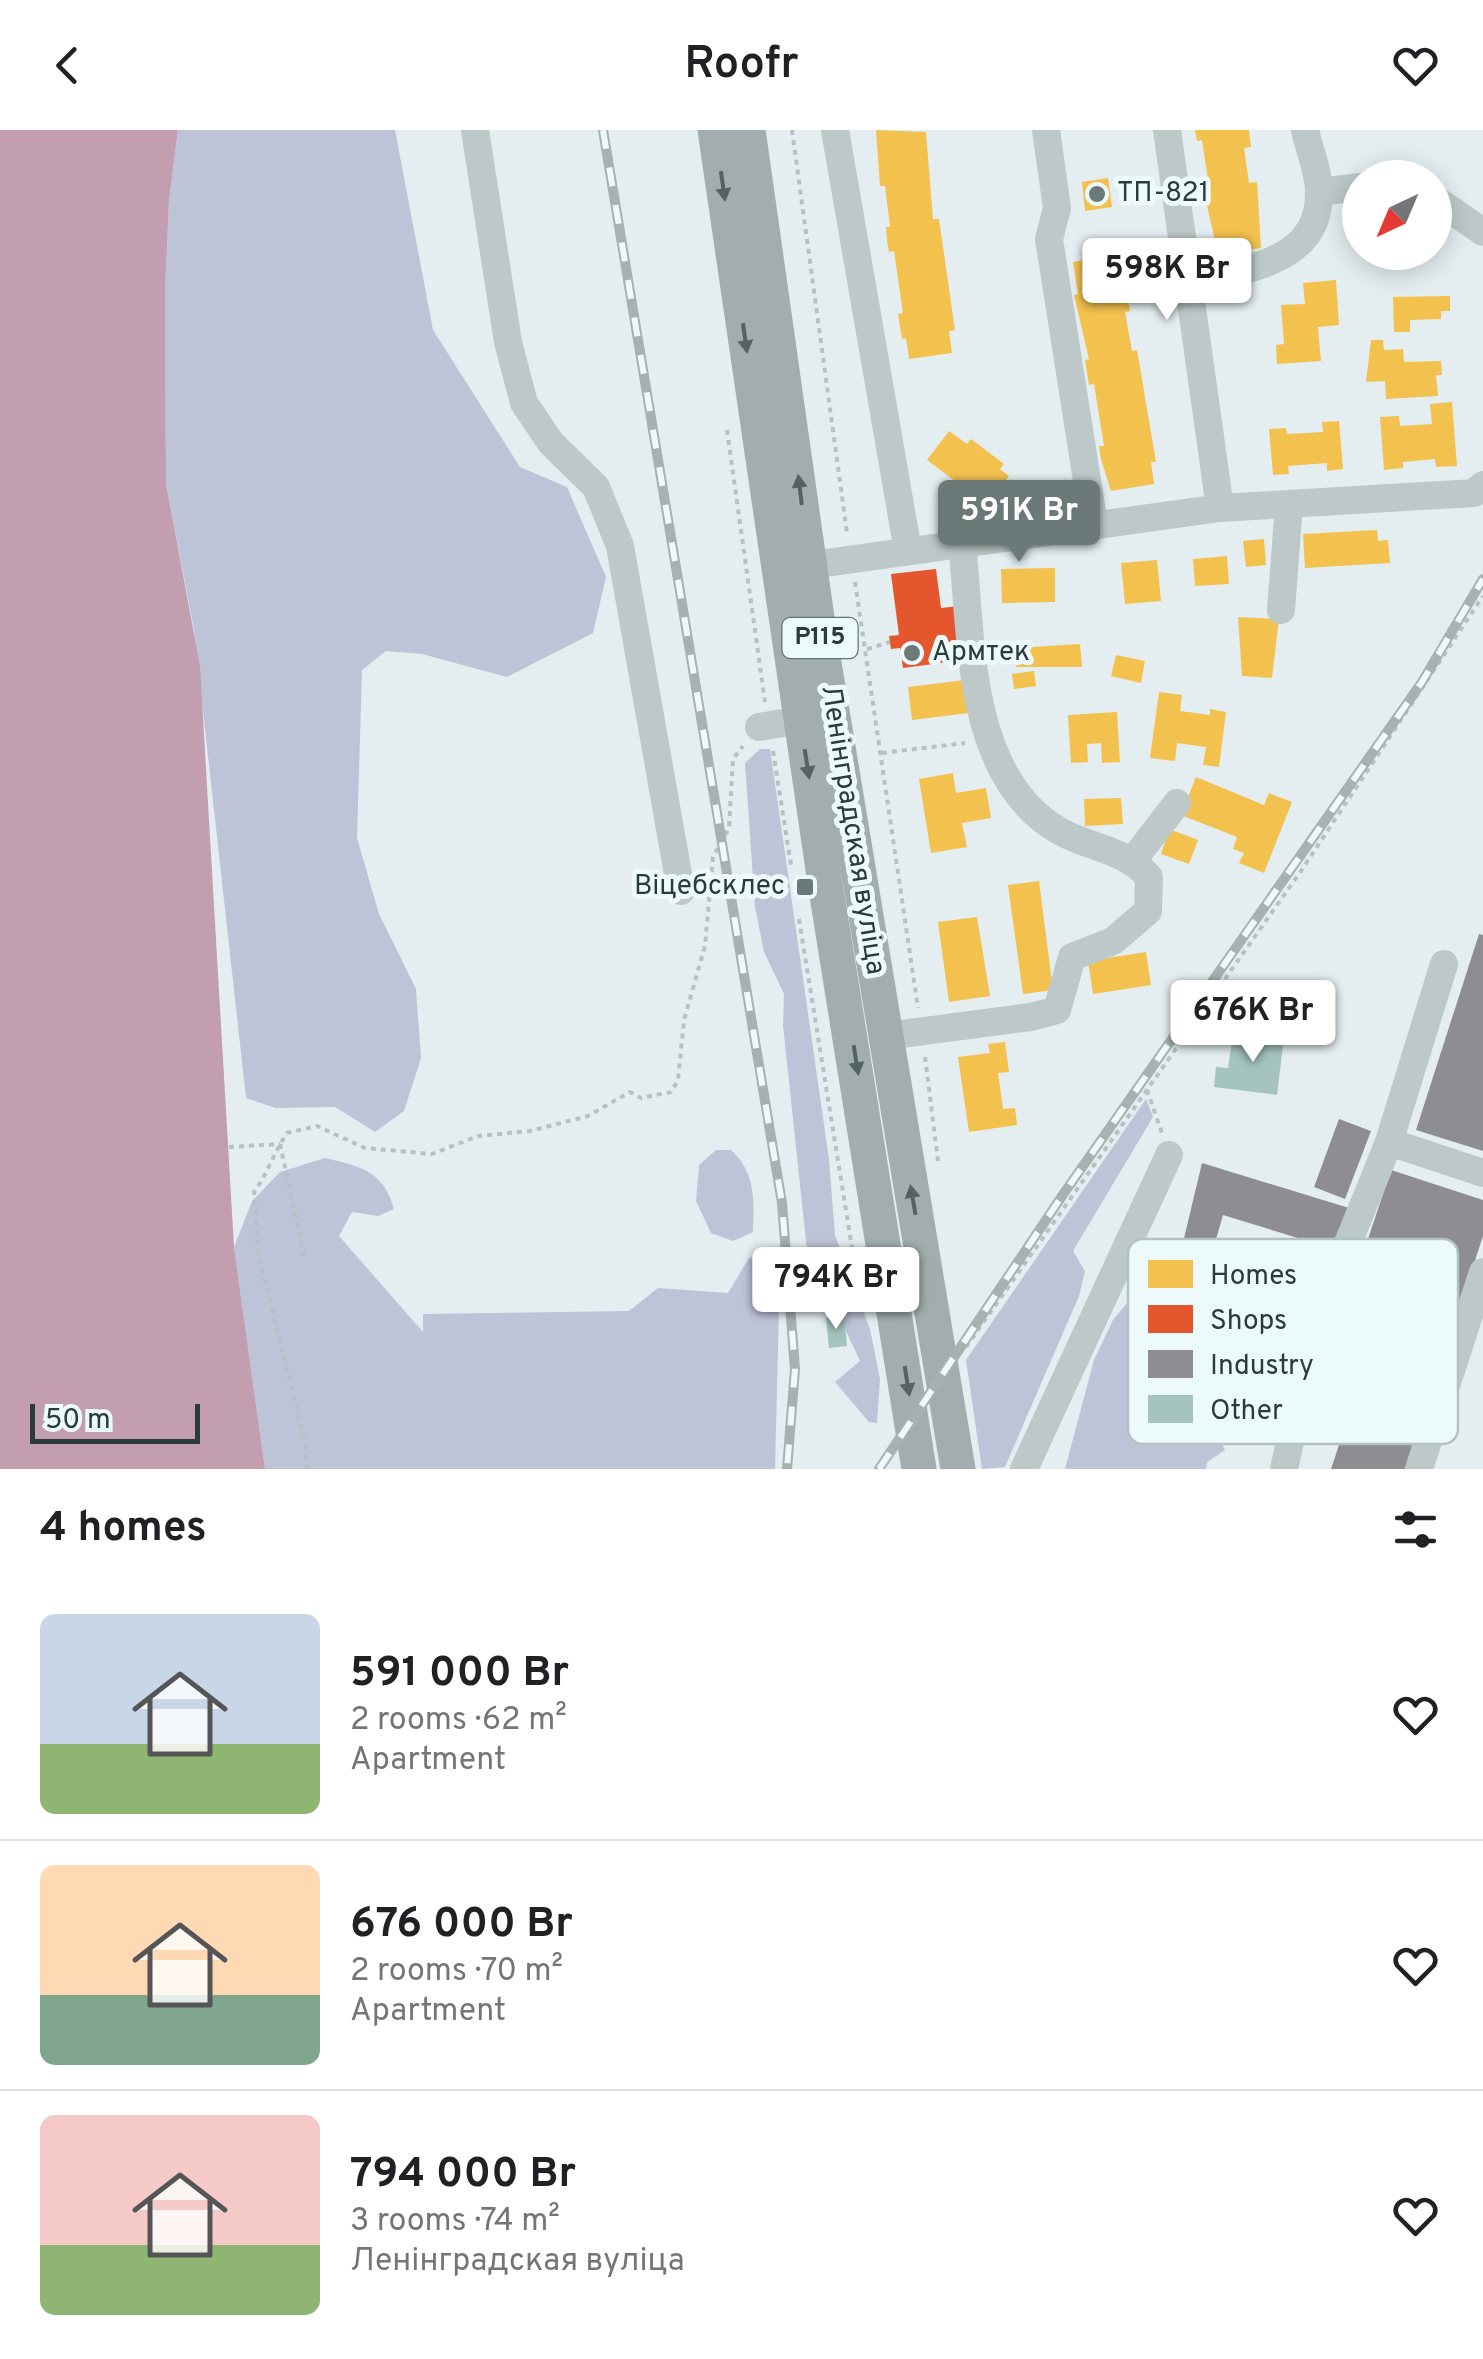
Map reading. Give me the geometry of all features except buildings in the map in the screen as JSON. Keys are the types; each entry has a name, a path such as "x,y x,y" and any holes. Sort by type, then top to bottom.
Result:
{"main road":[{"name":"Ленінградская вуліца","path":"715,130 748,240"},
{"name":"Ленінградская вуліца","path":"748,130 748,240 794,567 886,1036 958,1469"},
{"name":"Ленінградская вуліца","path":"794,567 801,720 919,1469"}],"street":[{"path":"476,130 508,342 524,403 551,443 596,487 620,546 681,891"},
{"path":"835,130 908,551"},
{"path":"1046,130 1057,208 1049,238 1094,526"},
{"path":"1167,130 1220,508"},
{"path":"1191,284 1285,258 1310,232 1319,192 1304,130"},
{"path":"1319,192 1342,189"},
{"path":"1452,211 1483,232"},
{"path":"794,567 1220,508 1474,493 1483,485"},
{"path":"1280,610 1289,504"},
{"path":"886,1036 1056,1010 1072,957 1113,941 1148,911 1149,878 1134,859 1052,828 1007,785 990,740 978,679 962,544"},
{"path":"759,727 801,720"},
{"path":"1134,859 1176,803"},
{"path":"1350,1239 1389,1142 1444,964"},
{"path":"1389,1142 1483,1173"},
{"path":"1131,1239 1169,1155"},
{"path":"1024,1469 1128,1245"},
{"path":"1121,1260 1128,1262"},
{"path":"1458,1349 1483,1272"},
{"path":"1284,1469 1290,1444"},
{"path":"1419,1469 1427,1444"}],"path":[{"path":"792,130 938,1161"},
{"path":"966,1347 1301,871 1483,596"},
{"path":"852,634 864,632"},
{"path":"867,648 890,642"},
{"path":"306,1469 303,1434 258,1253 254,1192 270,1170 280,1144 287,1133 316,1126 365,1148 432,1154 478,1136 530,1131 588,1116 630,1092 641,1098 671,1092 678,1080 684,1020 706,946 713,857 729,828 733,759 759,727"},
{"path":"882,753 990,740"},
{"path":"1147,1090 1169,1155"},
{"path":"229,1147 280,1144"},
{"path":"280,1144 304,1256"}],"shaded area":[{"path":"0,130 178,130 169,201 165,293 166,483 200,666 234,1247 265,1469 0,1469"},
{"path":"178,130 395,130 433,330 520,467 567,487 606,577 593,633 507,677 422,654 386,651 362,670 357,838 379,914 416,989 421,1058 404,1111 375,1132 335,1107 276,1108 246,1098 194,630 166,483 165,293 169,201"},
{"path":"760,749 770,749 829,1159 835,1235 870,1329 880,1379 877,1423 869,1422 835,1382 860,1361 831,1299 829,1282 807,1251 783,1025 784,994 764,952 755,907 745,763"},
{"path":"1146,1099 1153,1117 1073,1251 1085,1271 1079,1296 1005,1467 982,1469 966,1360"},
{"path":"716,1150 731,1150 745,1168 752,1188 753,1232 733,1241 711,1233 696,1201 699,1165"},
{"path":"325,1158 369,1172 390,1196 394,1209 378,1216 352,1212 339,1236 423,1332 423,1314 629,1311 658,1288 728,1293 749,1258 764,1254 780,1267 775,1469 265,1469 234,1247 252,1201 280,1172"},
{"path":"1128,1302 1128,1444 1222,1444 1225,1450 1207,1462 1206,1469 1065,1469 1094,1360 1113,1320"}],"railway":[{"path":"603,130 782,1203 795,1369 787,1469"},
{"path":"879,1469 1062,1196 1422,682 1483,579"}],"place":[{"name":"ТП-821","path":"1097,194"},
{"name":"Армтек","path":"912,653"},
{"name":"Віцебсклес","path":"805,887"}]}
